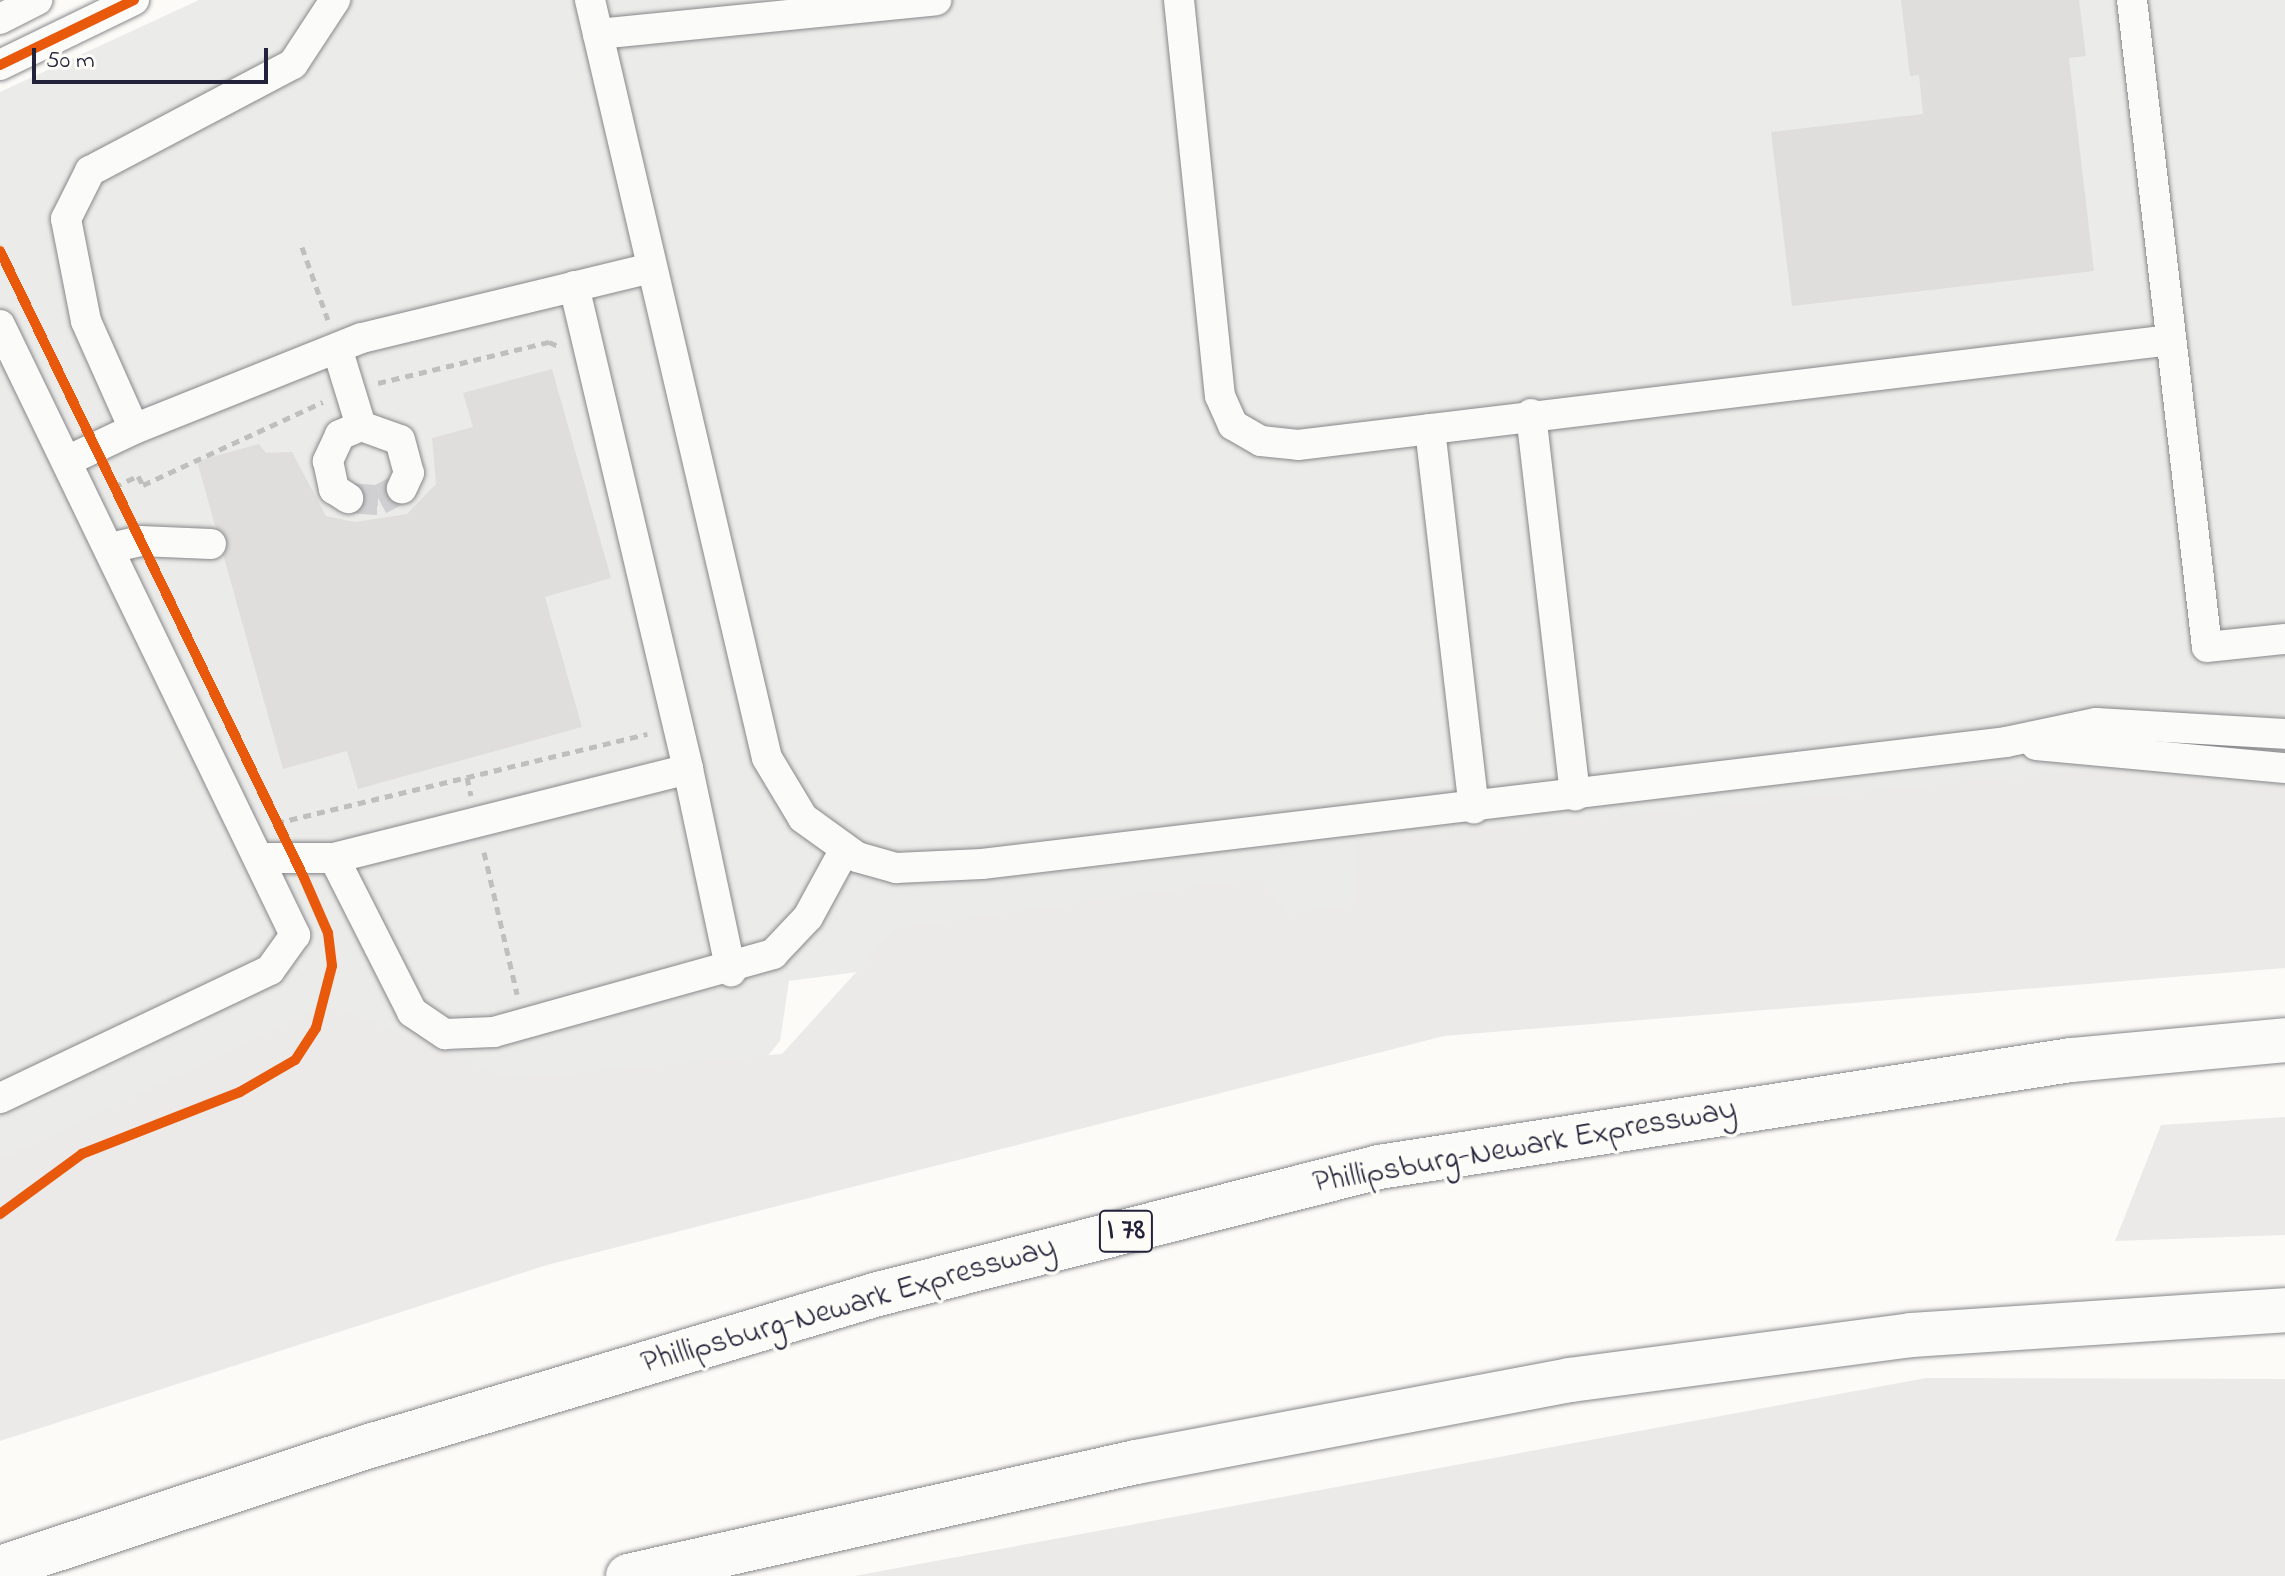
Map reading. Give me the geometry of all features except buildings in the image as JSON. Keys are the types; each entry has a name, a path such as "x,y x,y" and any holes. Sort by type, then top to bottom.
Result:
{"highway":[{"name":"Phillipsburg-Newark Expressway","path":"0,1568 373,1445 878,1294 1379,1167 2056,1062 2285,1040"},
{"path":"628,1576 1121,1465 1570,1380 1911,1335 2285,1310"}],"street":[{"path":"0,19 37,0"},
{"path":"0,65 134,0"},
{"path":"134,429 86,321 66,219 90,171 293,64 335,0"},
{"path":"590,0 767,758 803,818 845,849 896,868 937,868 1474,808 2006,742 2133,721 2285,734"},
{"path":"598,34 698,12 936,0"},
{"path":"1179,0 1225,413 1245,434 1279,445 2171,340"},
{"path":"2132,0 2207,647 2285,639"},
{"path":"67,461 134,429 337,348 652,268"},
{"path":"574,286 688,769 731,971"},
{"path":"0,325 110,548 277,858 295,935 282,959 0,1098"},
{"path":"337,348 361,426"},
{"path":"1531,414 1575,795"},
{"path":"348,498 334,489 328,461 340,435 361,426 400,440 409,473 402,488"},
{"path":"1430,429 1474,808"},
{"path":"110,548 140,541 211,544"},
{"path":"2006,742 2285,768"},
{"path":"277,858 334,858 688,769"},
{"path":"334,858 412,1012 445,1034 524,1024 731,971 773,954 808,917 845,849"}],"path":[{"path":"302,247 337,348"},
{"path":"114,487 138,476 143,485 351,392 549,342 567,356"},
{"path":"95,448 140,541"},
{"path":"276,823 658,731"},
{"path":"467,777 524,1024"},
{"path":"269,809 276,823 277,858"}],"shaded area":[{"path":"199,0 2285,0 2285,828 2057,813 789,981 780,1041 707,1130 0,1362 0,92"},
{"path":"2091,770 2285,789 2285,968 1444,1036 547,1265 0,1441 0,1160 328,1004 510,1079 782,1054 896,928 1261,878 1287,914 1355,904 1356,841"},
{"path":"2285,1117 2285,1235 2115,1241 2161,1125"},
{"path":"1926,1378 2285,1379 2285,1576 854,1576"}],"tunnel":[{"path":"348,498 379,500 402,488"}],"cycle path":[{"path":"0,65 134,0"},
{"path":"0,251 304,878 328,933 332,966 316,1028 295,1060 240,1092 82,1154 0,1214"}]}
